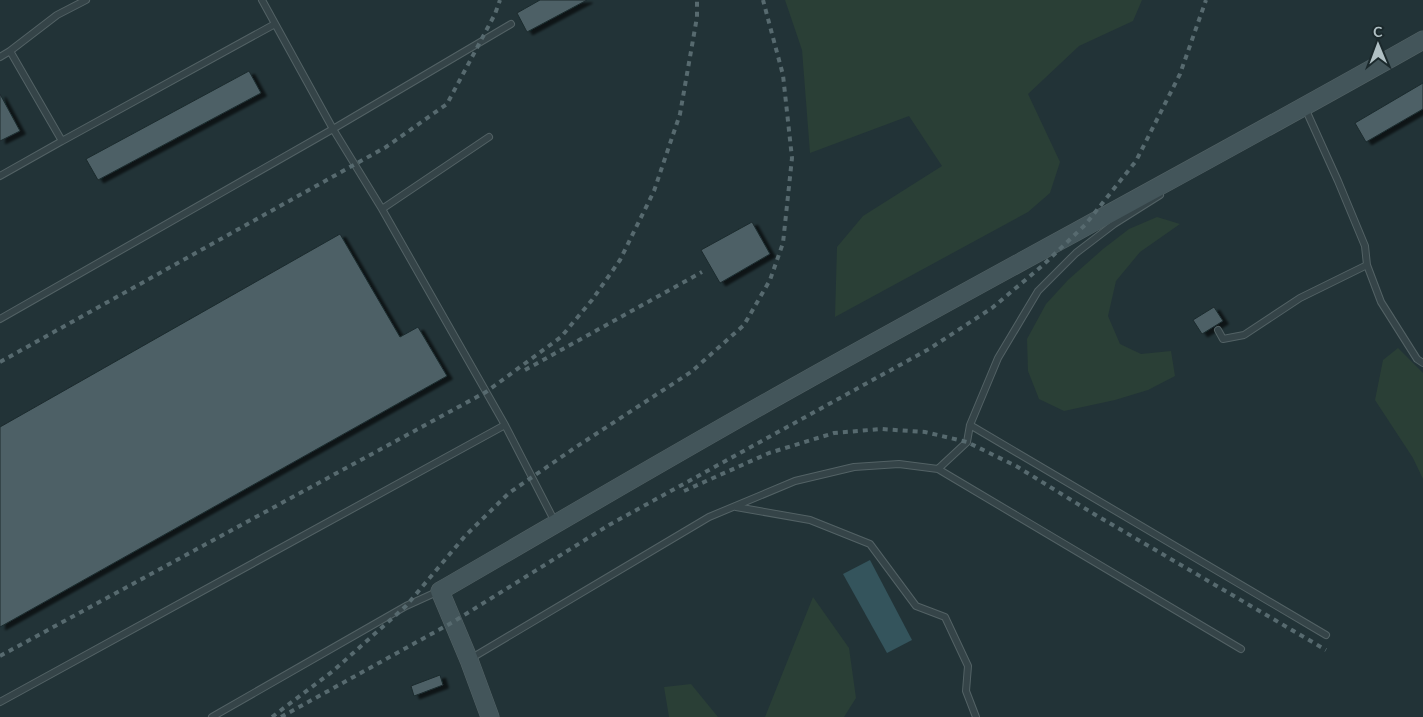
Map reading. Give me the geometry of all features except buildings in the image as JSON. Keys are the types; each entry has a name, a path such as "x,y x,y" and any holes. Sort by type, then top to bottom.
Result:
{"street":[{"path":"490,717 469,660 440,591 800,383 1423,40"}],"lane":[{"path":"0,56 10,51 57,15 86,0"},
{"path":"262,0 333,129 382,209 504,425 556,524"},
{"path":"0,176 275,24"},
{"path":"0,319 333,129 511,24"},
{"path":"10,51 62,141"},
{"path":"1304,107 1365,246 1367,265 1381,302 1417,359 1423,363"},
{"path":"382,209 489,137"},
{"path":"938,469 967,442 970,425 998,358 1038,291 1076,253 1114,224 1154,199 1201,163"},
{"path":"1218,330 1222,338 1244,335 1300,298 1367,265"},
{"path":"0,702 504,425"},
{"path":"970,425 1326,636"},
{"path":"469,660 709,518 795,481 854,467 899,464 938,469 1241,649"},
{"path":"735,507 810,520 870,544 916,606 945,617 968,666 966,690 976,717"},
{"path":"212,717 406,606 440,591"}],"green space":[{"path":"785,0 1142,0 1133,21 1079,46 1028,94 1060,162 1050,193 1028,212 835,317 837,247 863,216 942,166 909,116 810,153 802,50"},
{"path":"1157,217 1180,224 1140,252 1116,281 1108,316 1120,344 1141,354 1171,351 1175,376 1148,390 1115,400 1064,411 1039,399 1028,371 1027,339 1046,304 1068,280 1103,249 1129,229"},
{"path":"1398,348 1423,373 1423,479 1413,458 1375,400 1383,360"},
{"path":"813,597 849,648 856,698 844,717 765,717"},
{"path":"691,684 718,717 669,717 664,687"}],"water":[{"path":"870,560 912,640 887,653 843,574"}],"railway":[{"path":"0,362 386,147 447,104 495,14 500,0"},
{"path":"0,656 486,392 561,337 592,300 620,260 654,191 680,114 697,17 697,0"},
{"path":"272,717 333,671 406,606 465,536 509,493 691,372 744,325 770,280 783,243 792,158 783,75 763,0"},
{"path":"281,717 453,622 609,525 929,349 992,308 1042,266 1085,225 1136,161 1180,74 1206,0"},
{"path":"525,370 702,272"},
{"path":"684,491 769,453 834,433 881,429 925,432 967,442 1016,466 1326,650"}]}
